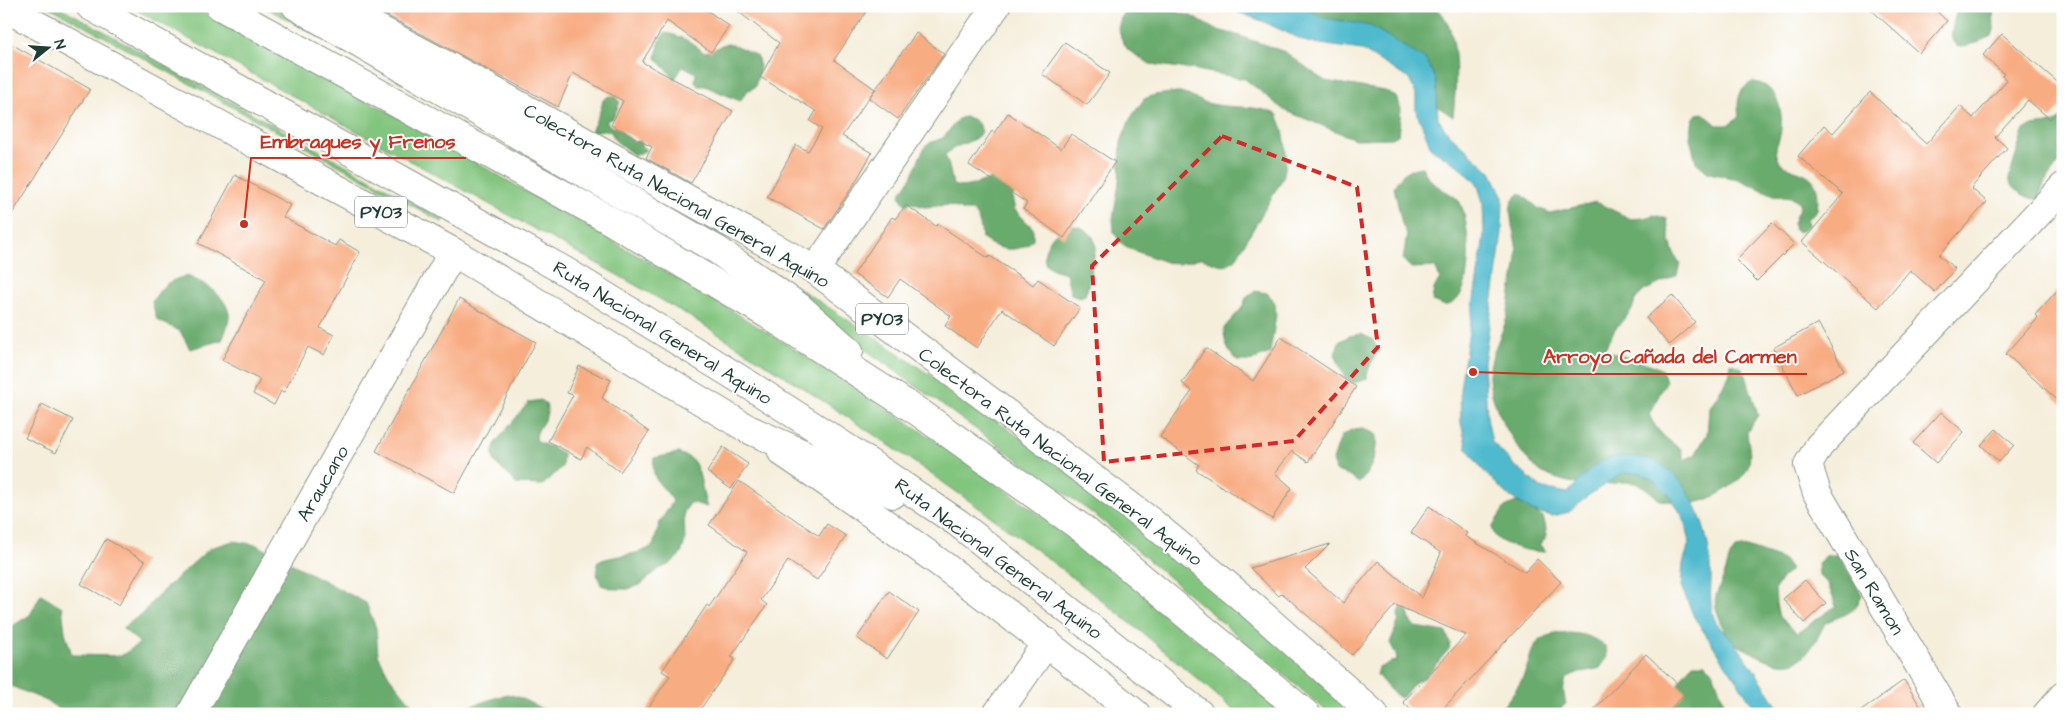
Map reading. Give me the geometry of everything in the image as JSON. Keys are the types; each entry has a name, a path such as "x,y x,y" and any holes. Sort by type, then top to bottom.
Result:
{"main road":[{"name":"Ruta Nacional General Aquino","path":"90,6 564,270 839,442 958,523 1200,714"},
{"name":"PY03","path":"220,6 606,218 767,314 920,413 1083,529 1306,714"},
{"name":"PY03","path":"296,6 717,250 799,307 920,413"},
{"name":"Colectora Ruta Nacional General Aquino","path":"336,6 463,74 815,270 1150,521 1251,605 1374,714"},
{"path":"815,270 992,7"},
{"name":"Ruta Nacional General Aquino","path":"6,8 453,252 748,429"},
{"name":"San Ramon","path":"1948,714 1817,493 1808,465 1819,446 2063,187"},
{"name":"Araucano","path":"191,714 453,252"},
{"name":"PY03","path":"748,429 842,493 1047,642 1136,714"},
{"path":"748,429 958,523"},
{"path":"997,714 1047,642"},
{"path":"2046,714 2063,696"}],"highlighted area":[{"path":"1222,136 1357,187 1378,347 1294,441 1104,462 1092,266"}],"green space":[{"path":"48,6 58,6 443,219 442,222"},
{"path":"129,6 191,6 385,110 711,298 824,367 936,441 1105,563 1285,714 1238,714 1175,659 1044,555 908,458 768,365 697,321 594,262"},
{"path":"263,6 281,6 544,159 543,161"},
{"path":"1129,6 1166,6 1191,16 1214,29 1285,52 1325,81 1385,91 1396,97 1401,109 1398,135 1392,138 1355,139 1284,110 1245,79 1150,64 1128,50 1122,40 1118,28 1121,18"},
{"path":"1256,6 1435,6 1444,16 1450,29 1453,43 1456,74 1453,117 1430,101 1413,69"},
{"path":"1957,6 1993,6 1994,30 1992,36 1964,46 1953,42 1953,25"},
{"path":"665,33 686,40 703,52 711,51 721,45 730,44 757,56 760,67 755,87 747,91 740,101 705,86 698,86 695,81 696,73 683,66 675,79 656,58 660,40"},
{"path":"1753,82 1763,84 1770,90 1776,98 1779,107 1781,128 1776,147 1778,158 1791,169 1808,175 1814,182 1818,193 1817,210 1807,219 1808,225 1804,230 1798,232 1794,229 1793,223 1800,206 1798,201 1792,197 1774,195 1738,179 1709,173 1696,162 1690,138 1693,119 1697,114 1703,113 1717,125 1729,125 1739,117 1738,101 1741,92"},
{"path":"1179,92 1211,104 1259,109 1277,114 1283,129 1286,162 1283,178 1235,260 1224,266 1201,258 1178,264 1166,262 1130,249 1120,242 1114,232 1113,219 1119,182 1121,142 1130,119 1144,99 1155,95"},
{"path":"609,96 615,97 620,102 613,118 606,121 611,127 617,128 634,142 640,141 642,147 646,150 635,156 616,141 611,132 604,130 591,132 603,100"},
{"path":"2063,116 2064,144 2062,158 2045,182 2039,199 2025,196 2013,187 2009,179 2023,131 2032,126 2053,123"},
{"path":"964,117 976,121 982,132 974,139 954,148 945,155 953,185 970,186 1000,176 1014,194 1012,197 1015,210 1033,228 1033,239 1022,247 1015,249 1001,248 987,242 982,238 981,227 972,211 965,211 949,205 924,207 912,203 906,205 900,197 901,191 908,182 927,144 943,138 958,119"},
{"path":"1422,167 1434,183 1458,200 1464,213 1468,244 1466,279 1461,293 1454,302 1443,305 1432,301 1434,289 1440,278 1435,267 1411,268 1403,260 1407,234 1402,224 1394,187 1405,173"},
{"path":"1520,193 1538,208 1550,213 1596,202 1631,219 1655,215 1667,219 1672,248 1680,263 1677,275 1644,291 1635,300 1632,310 1615,329 1604,350 1662,370 1666,382 1649,414 1662,434 1681,449 1684,460 1695,455 1707,434 1709,409 1729,376 1731,363 1742,368 1758,415 1747,432 1750,454 1748,467 1734,484 1719,494 1694,503 1659,500 1650,491 1634,483 1590,485 1554,478 1543,473 1524,456 1499,414 1490,386 1489,375 1493,354 1507,318 1517,254 1511,220 1511,207 1512,201"},
{"path":"1070,225 1087,231 1093,237 1096,246 1087,290 1085,295 1080,297 1071,294 1066,273 1049,267 1044,257 1048,243 1053,236"},
{"path":"769,269 970,402 1114,505 1362,714 1330,714 1099,518 859,345"},
{"path":"186,276 199,281 212,290 227,307 229,320 222,340 190,349 180,331 157,320 152,302 166,285"},
{"path":"1255,291 1267,293 1275,303 1276,315 1270,353 1250,361 1237,361 1227,346 1224,328 1241,309 1246,298"},
{"path":"1361,334 1372,339 1378,350 1369,368 1367,379 1354,383 1344,376 1335,354 1339,342 1349,336"},
{"path":"541,400 546,404 547,414 538,430 536,439 563,454 562,467 543,485 516,484 498,466 493,456 493,450 496,442 529,402"},
{"path":"1364,429 1376,434 1376,447 1371,467 1359,483 1348,475 1336,471 1333,460 1341,436 1351,430"},
{"path":"678,453 690,458 697,467 707,507 691,502 684,512 685,541 681,554 640,585 628,589 614,589 601,585 597,574 597,562 646,550 653,546 660,522 673,501 655,477 654,458"},
{"path":"1516,502 1527,506 1543,517 1546,536 1539,544 1546,551 1541,552 1513,546 1495,536 1492,527 1505,507"},
{"path":"233,541 257,545 366,603 376,628 378,655 389,676 411,703 408,714 66,714 47,701 6,684 6,630 30,615 41,594 62,607 65,632 72,655 121,656 140,643 122,628 142,614 157,596 210,548"},
{"path":"1747,547 1784,560 1791,570 1782,578 1775,589 1776,604 1779,617 1797,633 1836,606 1828,584 1819,575 1818,563 1827,555 1839,555 1862,595 1859,602 1847,614 1825,623 1812,647 1798,660 1789,663 1779,663 1767,660 1729,639 1715,604 1716,595 1728,561 1735,549"},
{"path":"1406,606 1411,623 1415,627 1446,632 1450,643 1449,649 1425,677 1414,683 1403,697 1400,698 1377,675 1379,668 1390,662 1397,661 1396,654 1390,643 1399,620 1398,614 1401,608"},
{"path":"1557,633 1577,634 1594,639 1606,647 1607,658 1600,668 1576,674 1566,680 1564,693 1566,704 1553,714 1497,714 1521,680 1533,648 1541,640"},
{"path":"1693,664 1706,664 1714,674 1728,714 1671,714 1677,687"},
{"path":"507,694 518,697 553,714 468,714 468,707"}],"water":[{"path":"1221,6 1303,6 1320,17 1371,26 1426,60 1436,79 1438,119 1449,134 1491,172 1503,197 1502,233 1484,363 1487,417 1492,442 1513,464 1541,488 1568,493 1590,470 1598,464 1615,457 1637,457 1654,461 1669,470 1681,482 1691,497 1705,531 1711,565 1711,598 1714,618 1744,655 1782,714 1759,714 1694,617 1681,586 1683,564 1689,543 1684,519 1671,497 1656,482 1641,473 1623,473 1589,495 1569,512 1552,516 1532,511 1506,494 1481,468 1467,448 1461,423 1460,389 1484,236 1483,202 1477,183 1457,165 1431,148 1416,110 1416,94 1409,79 1362,50 1307,42 1262,21"}],"building":[{"path":"369,6 701,6 729,26 711,52 667,21 642,62 733,111 691,183 646,158 652,147 611,125 623,101 573,73 558,107"},
{"path":"731,6 870,6 834,60 875,89 842,136 872,153 853,186 824,229 767,197 796,145 808,151 822,129 810,121 816,111 760,77 779,43"},
{"path":"1867,6 1931,6 1947,21 1919,53"},
{"path":"916,33 944,54 898,119 869,98"},
{"path":"2002,34 2063,87 2063,105 2050,119 2028,100 1995,137 2007,148 1971,188 1987,202 1939,255 1955,269 1935,292 1910,270 1878,308 1802,242 1843,194 1798,156 1824,125 1833,133 1870,92 1926,144 1960,106 1973,118 2007,80 2002,76 2004,74 1983,55"},
{"path":"6,41 90,89 6,224"},
{"path":"1065,42 1110,73 1087,105 1042,74"},
{"path":"1008,113 1061,149 1071,134 1115,162 1064,238 1023,209 1027,203 969,165 992,131 994,133"},
{"path":"235,175 290,205 283,217 335,246 339,240 360,252 320,328 334,335 324,355 308,347 284,392 281,391 274,405 253,394 260,380 222,360 266,280 198,243"},
{"path":"906,205 936,226 938,224 988,258 990,256 1033,285 1038,279 1080,308 1054,346 1002,309 977,348 945,326 951,316 900,279 888,297 854,274 892,217 895,219"},
{"path":"1772,223 1794,244 1757,281 1736,260"},
{"path":"2063,284 2063,405 2006,354 2038,318 2035,315"},
{"path":"1672,295 1695,322 1669,345 1646,318"},
{"path":"459,299 536,342 454,493 376,451"},
{"path":"1818,323 1844,370 1798,395 1773,348"},
{"path":"1281,337 1356,387 1308,462 1292,451 1275,473 1292,488 1272,519 1196,470 1199,465 1160,437 1192,391 1182,383 1206,348 1253,381"},
{"path":"579,366 611,380 602,398 649,432 620,472 587,447 581,459 548,441 573,395 567,393"},
{"path":"42,404 73,420 56,453 25,438"},
{"path":"1941,412 1964,432 1936,463 1913,443"},
{"path":"1996,429 2014,445 1999,462 1981,445"},
{"path":"723,447 748,464 731,489 707,472"},
{"path":"739,481 819,536 827,524 846,536 817,580 788,561 761,600 767,605 731,657 735,659 697,714 644,714 670,676 662,671 707,605 709,607 747,552 709,525"},
{"path":"1429,506 1467,533 1465,536 1525,572 1537,559 1561,582 1438,714 1415,714 1403,702 1466,635 1395,605 1352,655 1282,593 1279,596 1250,568 1330,544 1305,569 1343,603 1378,561 1422,598 1441,553 1411,533"},
{"path":"106,539 145,561 119,605 81,584"},
{"path":"1805,580 1826,603 1804,623 1783,599"},
{"path":"889,591 919,612 887,659 857,638"},
{"path":"1646,654 1686,692 1666,714 1590,714"},
{"path":"1904,680 1925,714 1857,714"}],"place":[{"name":"Embragues y Frenos","path":"244,224"},
{"name":"Arroyo Cañada del Carmen","path":"1473,372"}]}
